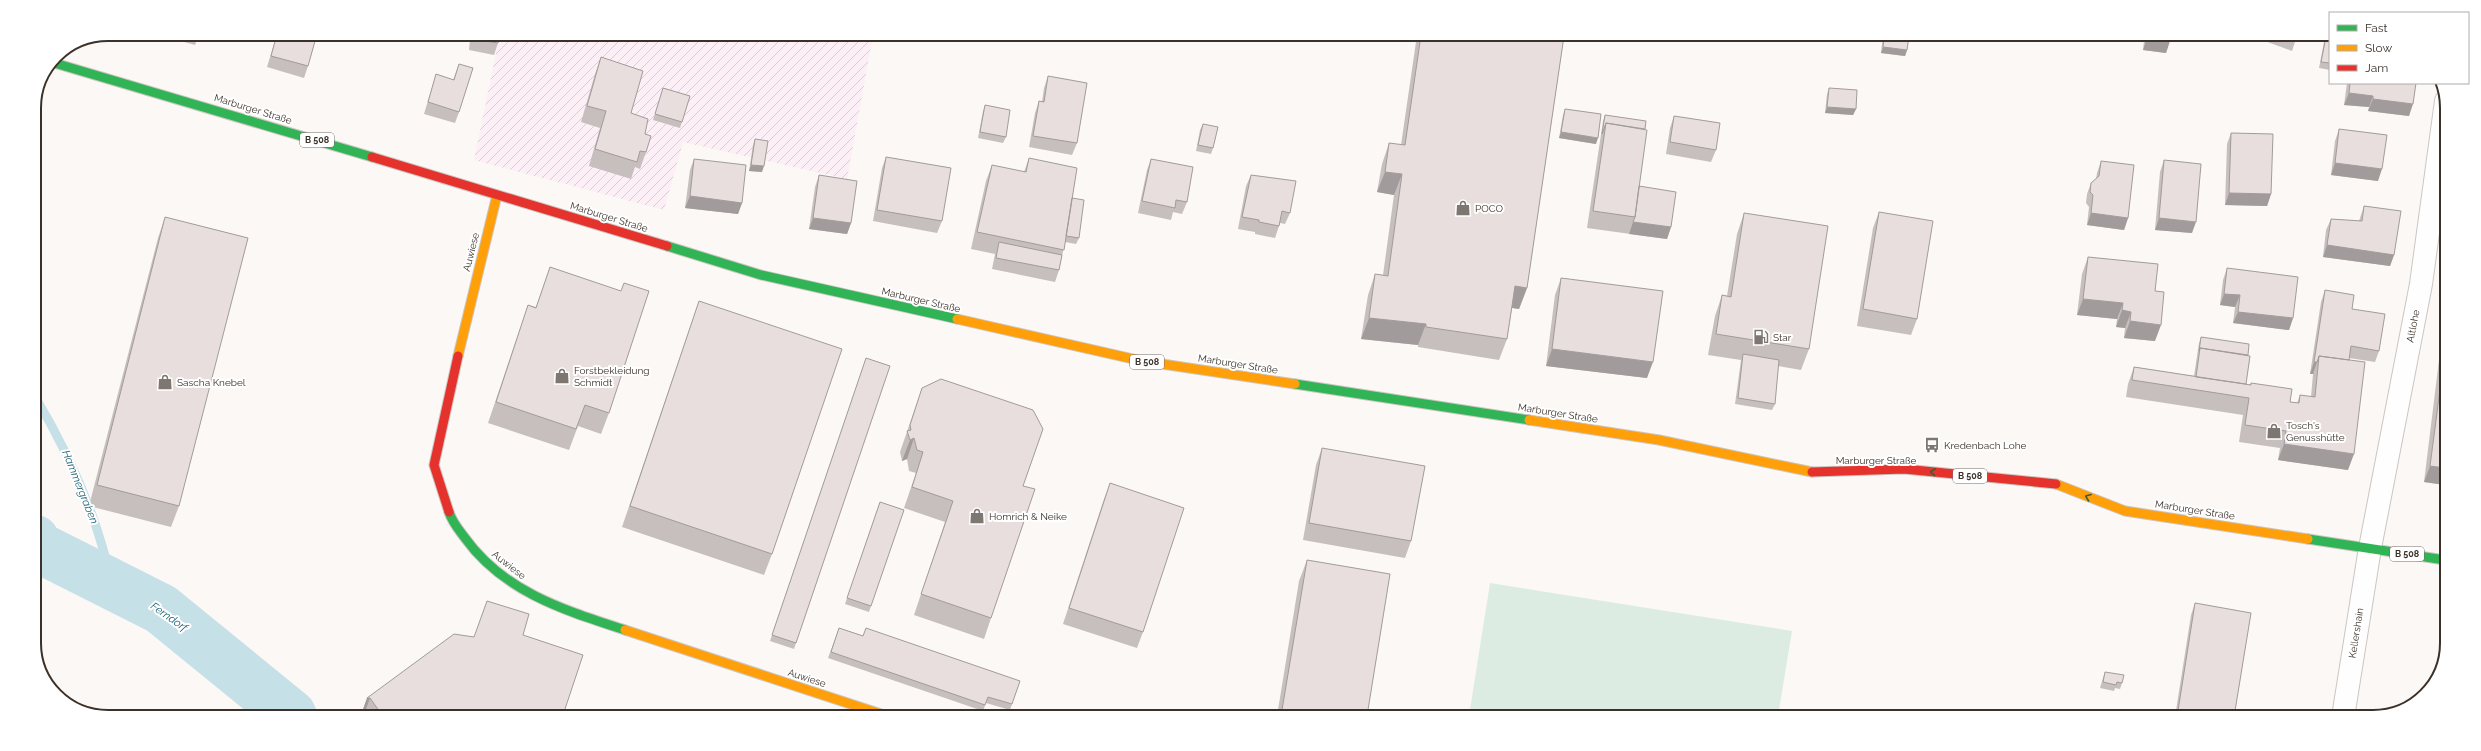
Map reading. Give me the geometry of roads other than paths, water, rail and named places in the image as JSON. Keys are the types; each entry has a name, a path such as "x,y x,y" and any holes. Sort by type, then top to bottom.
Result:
{"main road":[{"name":"Marburger Straße","path":"58,64 138,86 761,275 1142,361 1659,440 1810,472 1904,470 2054,484 2125,511 2440,559"},
{"name":"Auwiese","path":"497,195 451,383 434,465 451,518 476,553 513,585 562,609 869,710"}],"street":[{"name":"Altlohe","path":"2370,548 2421,284 2440,145"},
{"name":"Kellershain","path":"2344,710 2370,548"}],"waterway":[{"name":"Hammergraben","path":"41,407 59,440 81,487 99,535 112,585"},
{"name":"Ferndorf","path":"41,549 161,609 285,710"}],"place":[{"name":"POCO","path":"1463,208"},
{"name":"Star","path":"1761,337"},
{"name":"Forstbekleidung Schmidt","path":"562,376"},
{"name":"Sascha Knebel","path":"165,382"},
{"name":"Tosch's Genusshütte","path":"2274,431"},
{"name":"Kredenbach Lohe","path":"1932,445"},
{"name":"Homrich & Neike","path":"977,516"}]}
